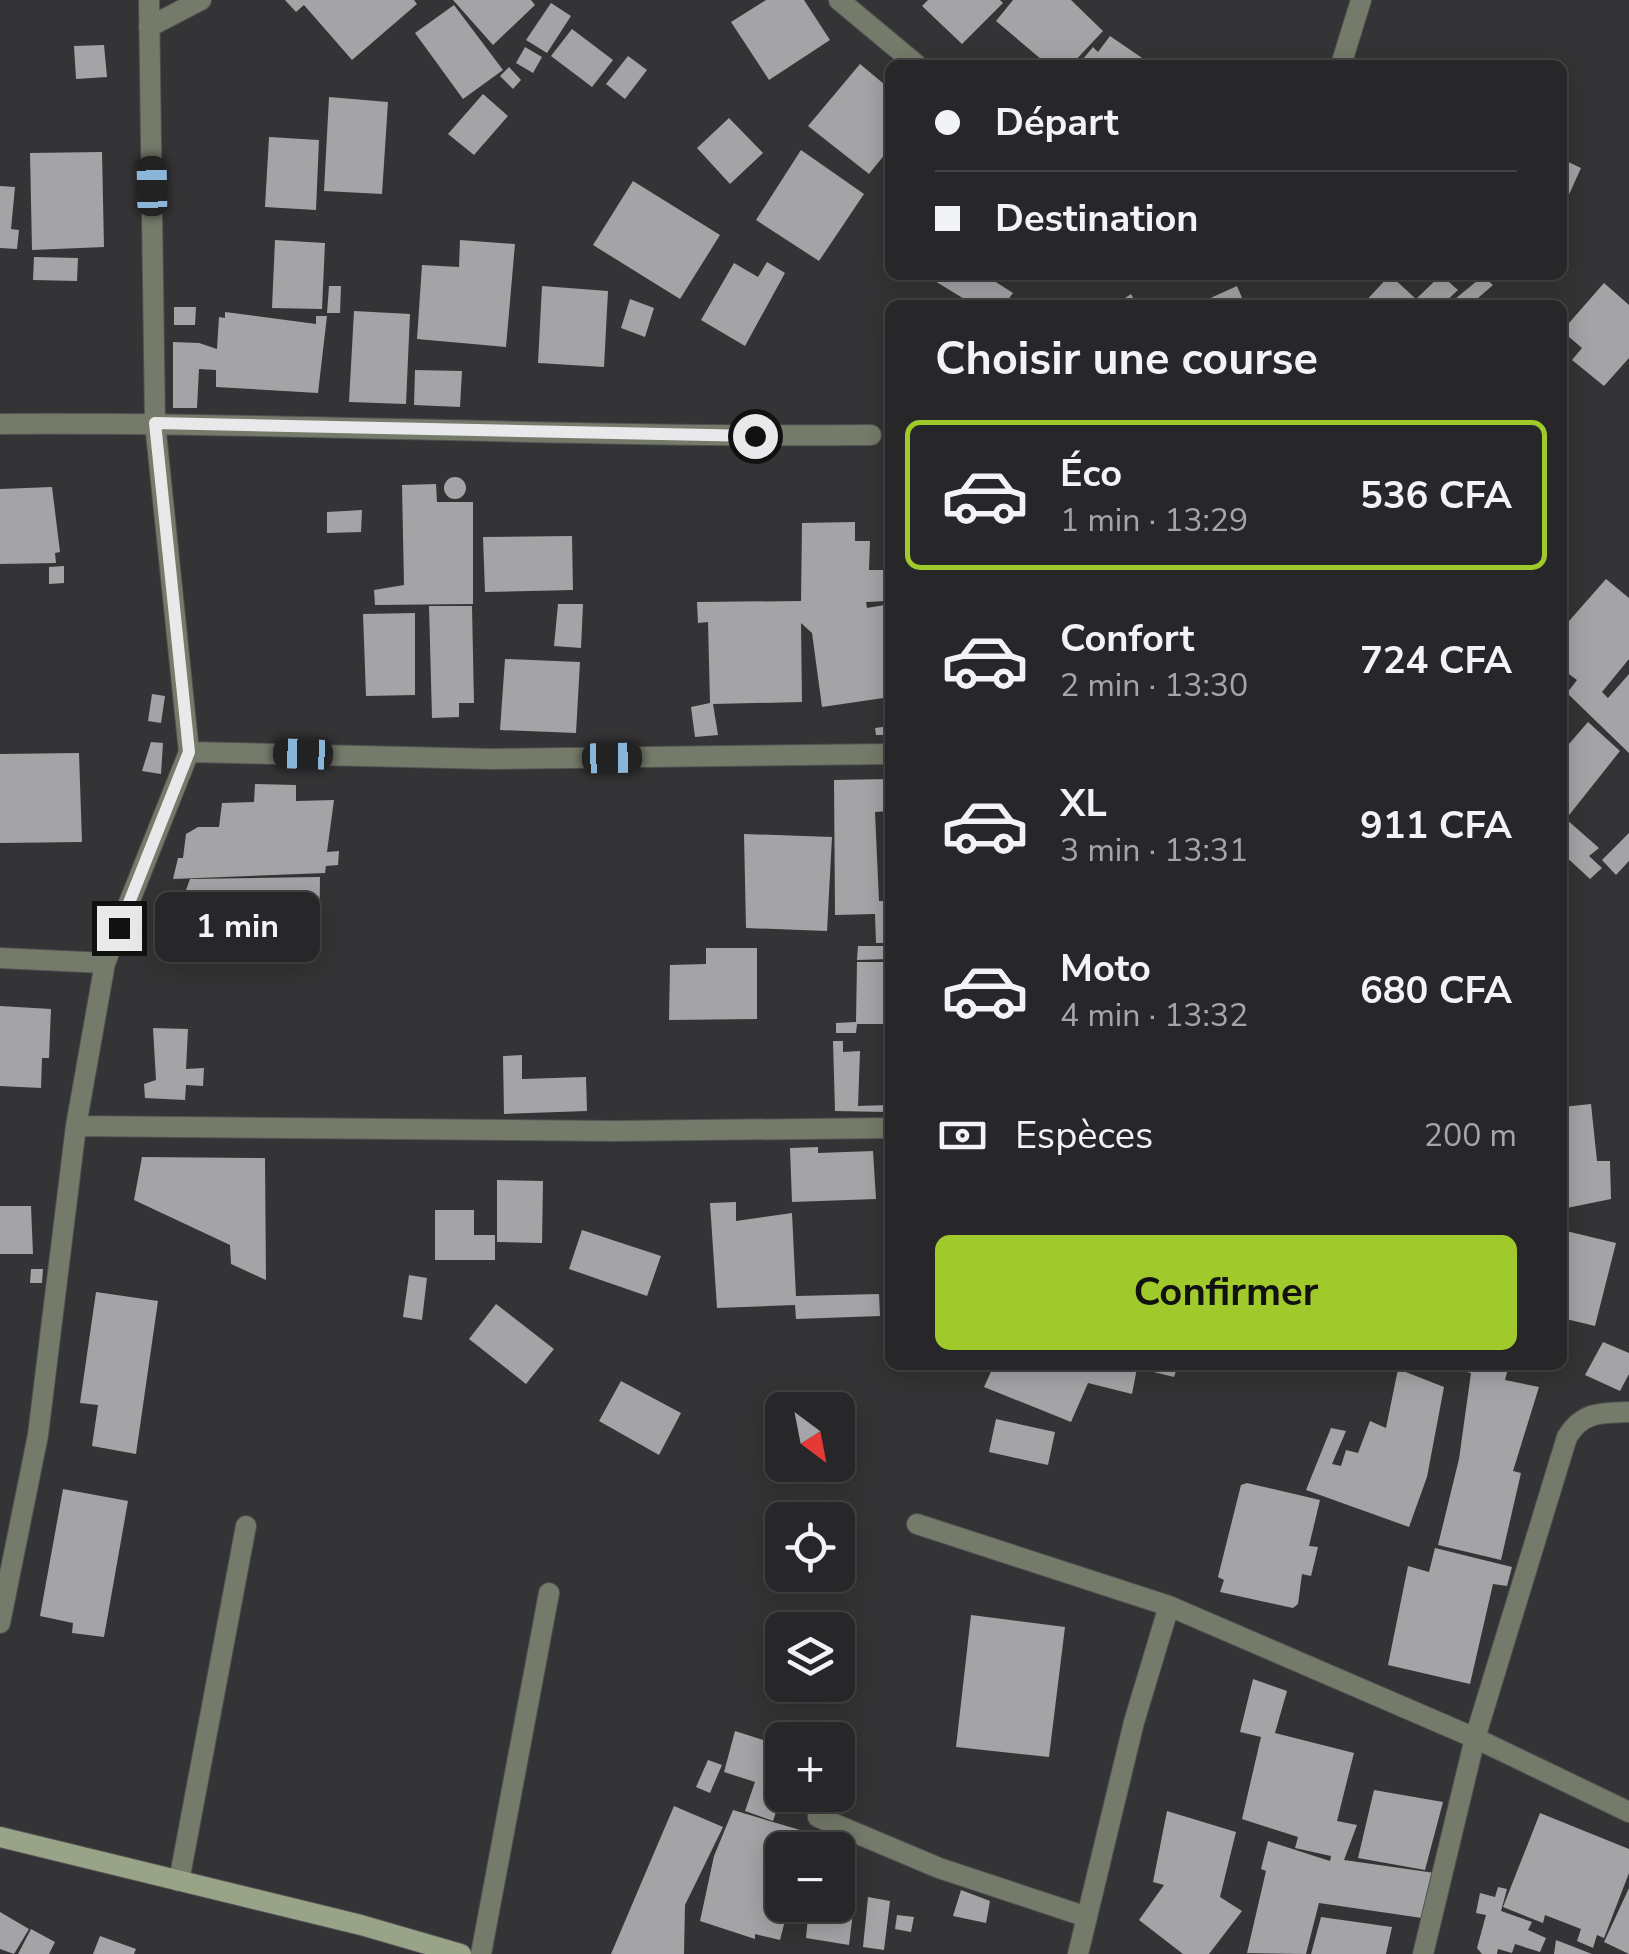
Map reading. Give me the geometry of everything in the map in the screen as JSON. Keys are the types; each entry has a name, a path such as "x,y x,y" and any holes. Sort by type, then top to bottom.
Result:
{"main road":[{"path":"0,1837 461,1954"}],"street":[{"path":"0,1623 38,1434 76,1126 105,963 189,752 155,423 149,0"},
{"path":"149,28 201,0"},
{"path":"839,0 911,60"},
{"path":"1343,60 1361,0"},
{"path":"0,424 155,423 698,436 871,434"},
{"path":"189,752 492,760 885,754"},
{"path":"0,958 105,963"},
{"path":"76,1126 614,1132 885,1128"},
{"path":"1422,1954 1475,1738 1568,1437 1577,1421 1592,1413 1629,1412"},
{"path":"917,1524 1169,1606 1475,1738 1629,1812"},
{"path":"179,1881 246,1526"},
{"path":"481,1954 550,1593"},
{"path":"1078,1954 1134,1722 1169,1606"},
{"path":"818,1816 939,1868 1087,1917"}],"building":[{"path":"285,0 414,0 417,4 352,60 304,5 296,12"},
{"path":"453,0 531,0 535,5 493,45"},
{"path":"766,0 804,0 830,40 769,80 731,22"},
{"path":"928,0 1003,3 962,44 922,6"},
{"path":"1013,0 1071,0 1103,31 1076,60 1042,60 996,21"},
{"path":"551,3 571,16 547,53 526,40"},
{"path":"454,5 503,70 463,99 415,33"},
{"path":"572,29 613,60 592,87 551,56"},
{"path":"1110,36 1145,60 1082,60 1093,47 1098,52"},
{"path":"104,45 107,77 76,79 74,46"},
{"path":"525,47 542,57 533,73 516,63"},
{"path":"628,56 647,70 625,99 606,84"},
{"path":"860,64 885,85 885,154 869,174 808,126"},
{"path":"509,67 521,80 513,89 500,76"},
{"path":"483,94 508,116 474,155 448,134"},
{"path":"329,97 388,102 382,194 324,191"},
{"path":"729,118 763,153 730,184 697,148"},
{"path":"269,137 319,140 316,210 265,207"},
{"path":"801,150 864,194 819,261 756,220"},
{"path":"102,152 104,247 32,250 30,153"},
{"path":"1567,161 1581,168 1567,199"},
{"path":"633,181 720,235 680,299 593,245"},
{"path":"0,186 15,187 11,229 19,230 17,249 0,248"},
{"path":"275,240 325,243 322,309 272,308"},
{"path":"460,240 515,244 506,347 417,339 422,265 459,267"},
{"path":"34,257 78,258 77,281 33,280"},
{"path":"767,262 785,273 745,346 701,320 734,263 758,277"},
{"path":"933,280 993,280 1013,293 1008,300 966,300"},
{"path":"1385,280 1395,280 1416,299 1436,280 1447,280 1458,290 1447,300 1367,300"},
{"path":"1478,280 1493,285 1476,300 1455,299"},
{"path":"1604,283 1629,305 1629,358 1604,386 1572,360 1582,348 1567,335 1567,325"},
{"path":"329,286 341,286 340,313 327,313"},
{"path":"542,286 608,291 604,367 538,363"},
{"path":"1237,286 1243,300 1206,300"},
{"path":"630,299 654,308 645,337 621,328"},
{"path":"174,307 196,307 195,325 174,325"},
{"path":"354,311 410,314 406,404 349,402"},
{"path":"225,312 316,324 316,316 327,316 318,393 216,387 216,370 199,369 197,408 173,408 173,342 199,343 217,349 219,317 225,318"},
{"path":"415,370 462,371 460,407 414,405"},
{"path":"455,477 463,480 463,496 455,499 447,496 444,488 447,480"},
{"path":"436,484 437,502 473,502 473,604 375,605 374,590 404,585 402,485"},
{"path":"52,487 60,552 55,553 56,563 0,564 0,489"},
{"path":"362,510 361,532 327,533 327,512"},
{"path":"855,522 855,541 870,541 869,570 885,570 885,601 866,602 867,608 885,605 885,698 822,707 812,633 801,623 802,702 713,704 718,735 695,737 691,707 710,703 708,622 698,623 697,602 801,601 802,523"},
{"path":"572,536 573,590 485,592 483,537"},
{"path":"64,566 64,583 49,584 49,567"},
{"path":"1606,579 1629,598 1629,659 1602,692 1608,698 1629,674 1629,753 1567,693 1577,680 1567,673 1567,623"},
{"path":"558,604 583,604 581,648 554,646"},
{"path":"429,606 472,606 474,703 459,703 459,717 432,718"},
{"path":"415,613 415,695 366,696 363,614"},
{"path":"505,659 580,662 576,733 500,730"},
{"path":"152,694 165,696 161,723 148,721"},
{"path":"1588,722 1620,751 1567,818 1567,746"},
{"path":"885,727 885,735 876,735 875,728"},
{"path":"151,742 163,743 161,774 142,771"},
{"path":"79,753 82,842 0,843 0,754"},
{"path":"885,779 885,811 875,812 879,901 885,901 885,943 876,943 875,914 835,915 834,780"},
{"path":"255,784 296,785 296,801 334,800 327,852 339,851 338,865 326,866 325,873 173,879 178,858 183,858 186,834 198,827 219,827 222,803 254,802"},
{"path":"1567,820 1599,848 1589,856 1602,868 1590,879 1567,858"},
{"path":"1629,833 1629,861 1616,875 1602,860"},
{"path":"744,834 832,837 827,931 746,928"},
{"path":"320,877 319,947 248,950 246,934 170,934 190,879"},
{"path":"858,946 885,946 885,959 857,960"},
{"path":"706,948 757,948 757,1019 669,1020 670,965 706,964"},
{"path":"857,962 885,962 885,1024 857,1024 856,1033 836,1033 836,1023 856,1022"},
{"path":"0,1006 51,1009 49,1058 42,1058 41,1088 0,1086"},
{"path":"153,1028 188,1029 186,1069 204,1068 203,1086 186,1085 185,1100 145,1098 144,1084 156,1080"},
{"path":"833,1041 843,1041 843,1052 860,1051 858,1106 885,1105 885,1112 835,1111"},
{"path":"522,1055 522,1079 586,1077 587,1111 504,1114 503,1056"},
{"path":"1591,1104 1597,1161 1610,1161 1611,1199 1567,1208 1567,1106"},
{"path":"818,1147 818,1153 873,1151 876,1199 792,1202 790,1148"},
{"path":"142,1157 265,1158 266,1280 231,1264 230,1245 134,1200"},
{"path":"497,1180 543,1181 542,1243 497,1242"},
{"path":"736,1202 736,1221 792,1213 796,1296 879,1294 880,1316 796,1319 795,1305 717,1308 710,1203"},
{"path":"0,1206 31,1206 33,1254 0,1254"},
{"path":"435,1210 474,1210 474,1235 495,1235 495,1260 435,1260"},
{"path":"582,1230 661,1256 647,1296 569,1269"},
{"path":"1567,1231 1616,1243 1595,1326 1567,1319"},
{"path":"31,1269 43,1269 42,1283 30,1283"},
{"path":"409,1275 427,1278 422,1320 403,1317"},
{"path":"96,1292 158,1301 136,1454 92,1446 98,1405 80,1403"},
{"path":"496,1304 554,1349 526,1384 469,1339"},
{"path":"1603,1342 1629,1353 1629,1374 1620,1391 1585,1375"},
{"path":"992,1370 1137,1370 1132,1394 1088,1383 1071,1422 984,1387"},
{"path":"1145,1370 1176,1370 1174,1377"},
{"path":"1398,1370 1444,1387 1427,1477 1409,1527 1306,1490 1331,1428 1346,1431 1332,1464 1341,1466 1346,1450 1358,1453 1370,1421 1386,1428"},
{"path":"1508,1370 1505,1380 1539,1387 1513,1471 1521,1473 1501,1560 1438,1545 1459,1459 1471,1373 1462,1371"},
{"path":"621,1381 681,1413 659,1455 599,1421"},
{"path":"996,1419 1055,1432 1048,1465 989,1452"},
{"path":"1247,1483 1320,1500 1309,1546 1318,1547 1311,1576 1302,1574 1298,1604 1293,1608 1220,1592 1224,1580 1218,1577 1241,1485"},
{"path":"63,1489 128,1501 104,1637 72,1633 73,1623 40,1616"},
{"path":"1435,1548 1512,1567 1507,1586 1493,1584 1470,1684 1388,1665 1408,1566 1429,1572"},
{"path":"971,1615 1065,1627 1049,1757 956,1747"},
{"path":"1253,1679 1287,1691 1275,1733 1354,1753 1337,1821 1357,1825 1344,1860 1435,1873 1429,1919 1319,1903 1306,1954 1247,1953 1266,1871 1261,1869 1268,1841 1330,1861 1331,1856 1295,1848 1298,1837 1242,1819 1261,1737 1240,1732"},
{"path":"735,1731 765,1741 765,1812 776,1812 773,1821 745,1811 755,1782 724,1772"},
{"path":"708,1760 722,1765 710,1793 696,1787"},
{"path":"1374,1790 1443,1802 1425,1870 1358,1858"},
{"path":"674,1806 723,1827 685,1905 684,1954 611,1954"},
{"path":"733,1810 807,1832 765,1832 765,1922 785,1922 780,1940 755,1934 755,1939 700,1921 714,1856"},
{"path":"1167,1811 1236,1832 1220,1897 1242,1911 1209,1954 1183,1954 1139,1920 1164,1885 1153,1882"},
{"path":"1540,1813 1629,1849 1629,1873 1604,1938 1597,1935 1593,1948 1577,1941 1581,1929 1545,1915 1543,1923 1503,1907"},
{"path":"1498,1887 1507,1889 1501,1911 1532,1922 1528,1930 1546,1938 1540,1952 1515,1944 1512,1953 1498,1949 1497,1954 1482,1954 1477,1948 1486,1915 1476,1913 1480,1893 1495,1897"},
{"path":"1629,1888 1629,1954 1604,1942"},
{"path":"961,1890 990,1901 986,1923 953,1916"},
{"path":"868,1897 890,1901 884,1950 863,1947"},
{"path":"0,1912 29,1929 14,1954 0,1949"},
{"path":"897,1915 914,1917 911,1932 895,1929"},
{"path":"1321,1917 1392,1927 1386,1954 1311,1954"},
{"path":"807,1922 852,1922 849,1945 806,1938"},
{"path":"31,1929 55,1942 49,1954 18,1954"},
{"path":"100,1936 136,1949 134,1954 93,1954"},
{"path":"1556,1940 1592,1954 1554,1954"}],"route":[{"path":"119,928 189,752 155,423 755,436"}]}
